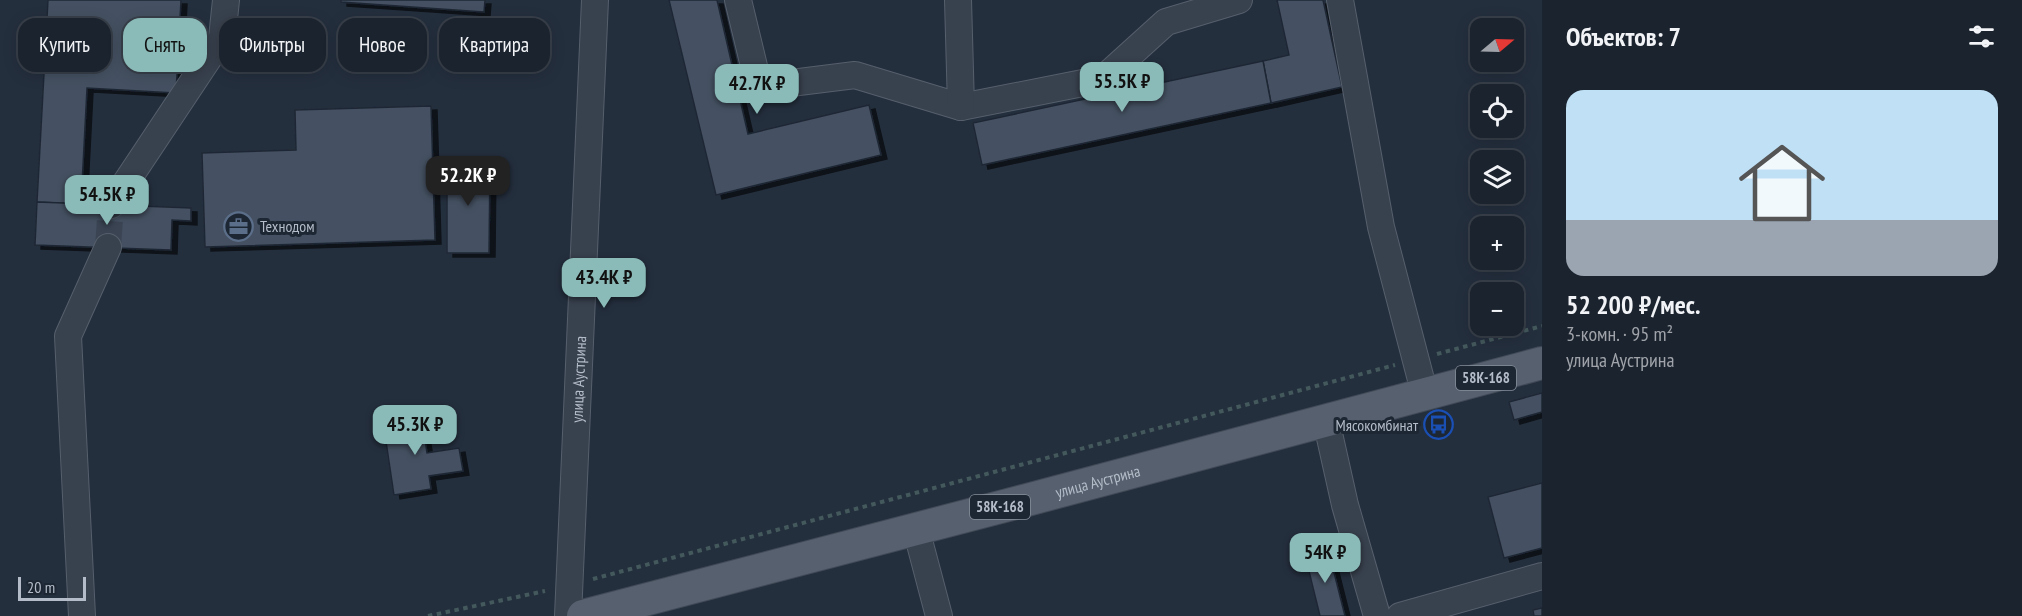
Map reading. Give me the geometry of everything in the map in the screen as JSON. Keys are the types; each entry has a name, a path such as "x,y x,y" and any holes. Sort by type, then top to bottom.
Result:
{"main road":[{"name":"улица Аустрина","path":"583,616 622,612 916,529 1542,363"}],"street":[{"path":"111,205 222,38 226,0"},
{"name":"улица Аустрина","path":"568,616 595,0"},
{"path":"738,0 759,87 855,75 961,107 1103,79 1166,22 1239,0"},
{"path":"958,0 961,107"},
{"path":"1340,0 1381,227 1425,394"},
{"path":"82,616 68,336 108,247"},
{"path":"1326,420 1345,505 1377,616"},
{"path":"916,529 939,616"},
{"path":"1400,616 1542,576"}],"path":[{"path":"429,616 570,585 1542,326"}],"building":[{"path":"48,0 181,0 180,18 123,18 123,72 177,72 176,93 87,88 81,204 37,202 44,72 111,72 111,18 47,18"},
{"path":"341,0 485,0 484,12 341,2"},
{"path":"669,0 717,0 748,134 869,105 881,155 716,195"},
{"path":"1277,0 1323,0 1342,87 1271,103 1263,61 1289,55"},
{"path":"1263,61 1271,103 982,165 973,123"},
{"path":"431,106 435,240 205,247 202,153 296,150 295,110"},
{"path":"447,162 490,162 489,253 447,253"},
{"path":"37,202 191,208 191,221 172,220 171,250 35,245"},
{"path":"1542,393 1542,412 1514,420 1509,402"},
{"path":"421,415 427,453 459,448 463,471 429,476 431,489 394,495 383,421"},
{"path":"1542,483 1542,548 1504,558 1488,497"},
{"path":"1328,549 1345,616 1320,616 1305,555"},
{"path":"1542,608 1542,616 1534,616 1533,610"}],"tunnel":[{"path":"108,247 111,205"}],"place":[{"name":"Технодом","path":"239,226"},
{"name":"Мясокомбинат","path":"1439,425"}]}
